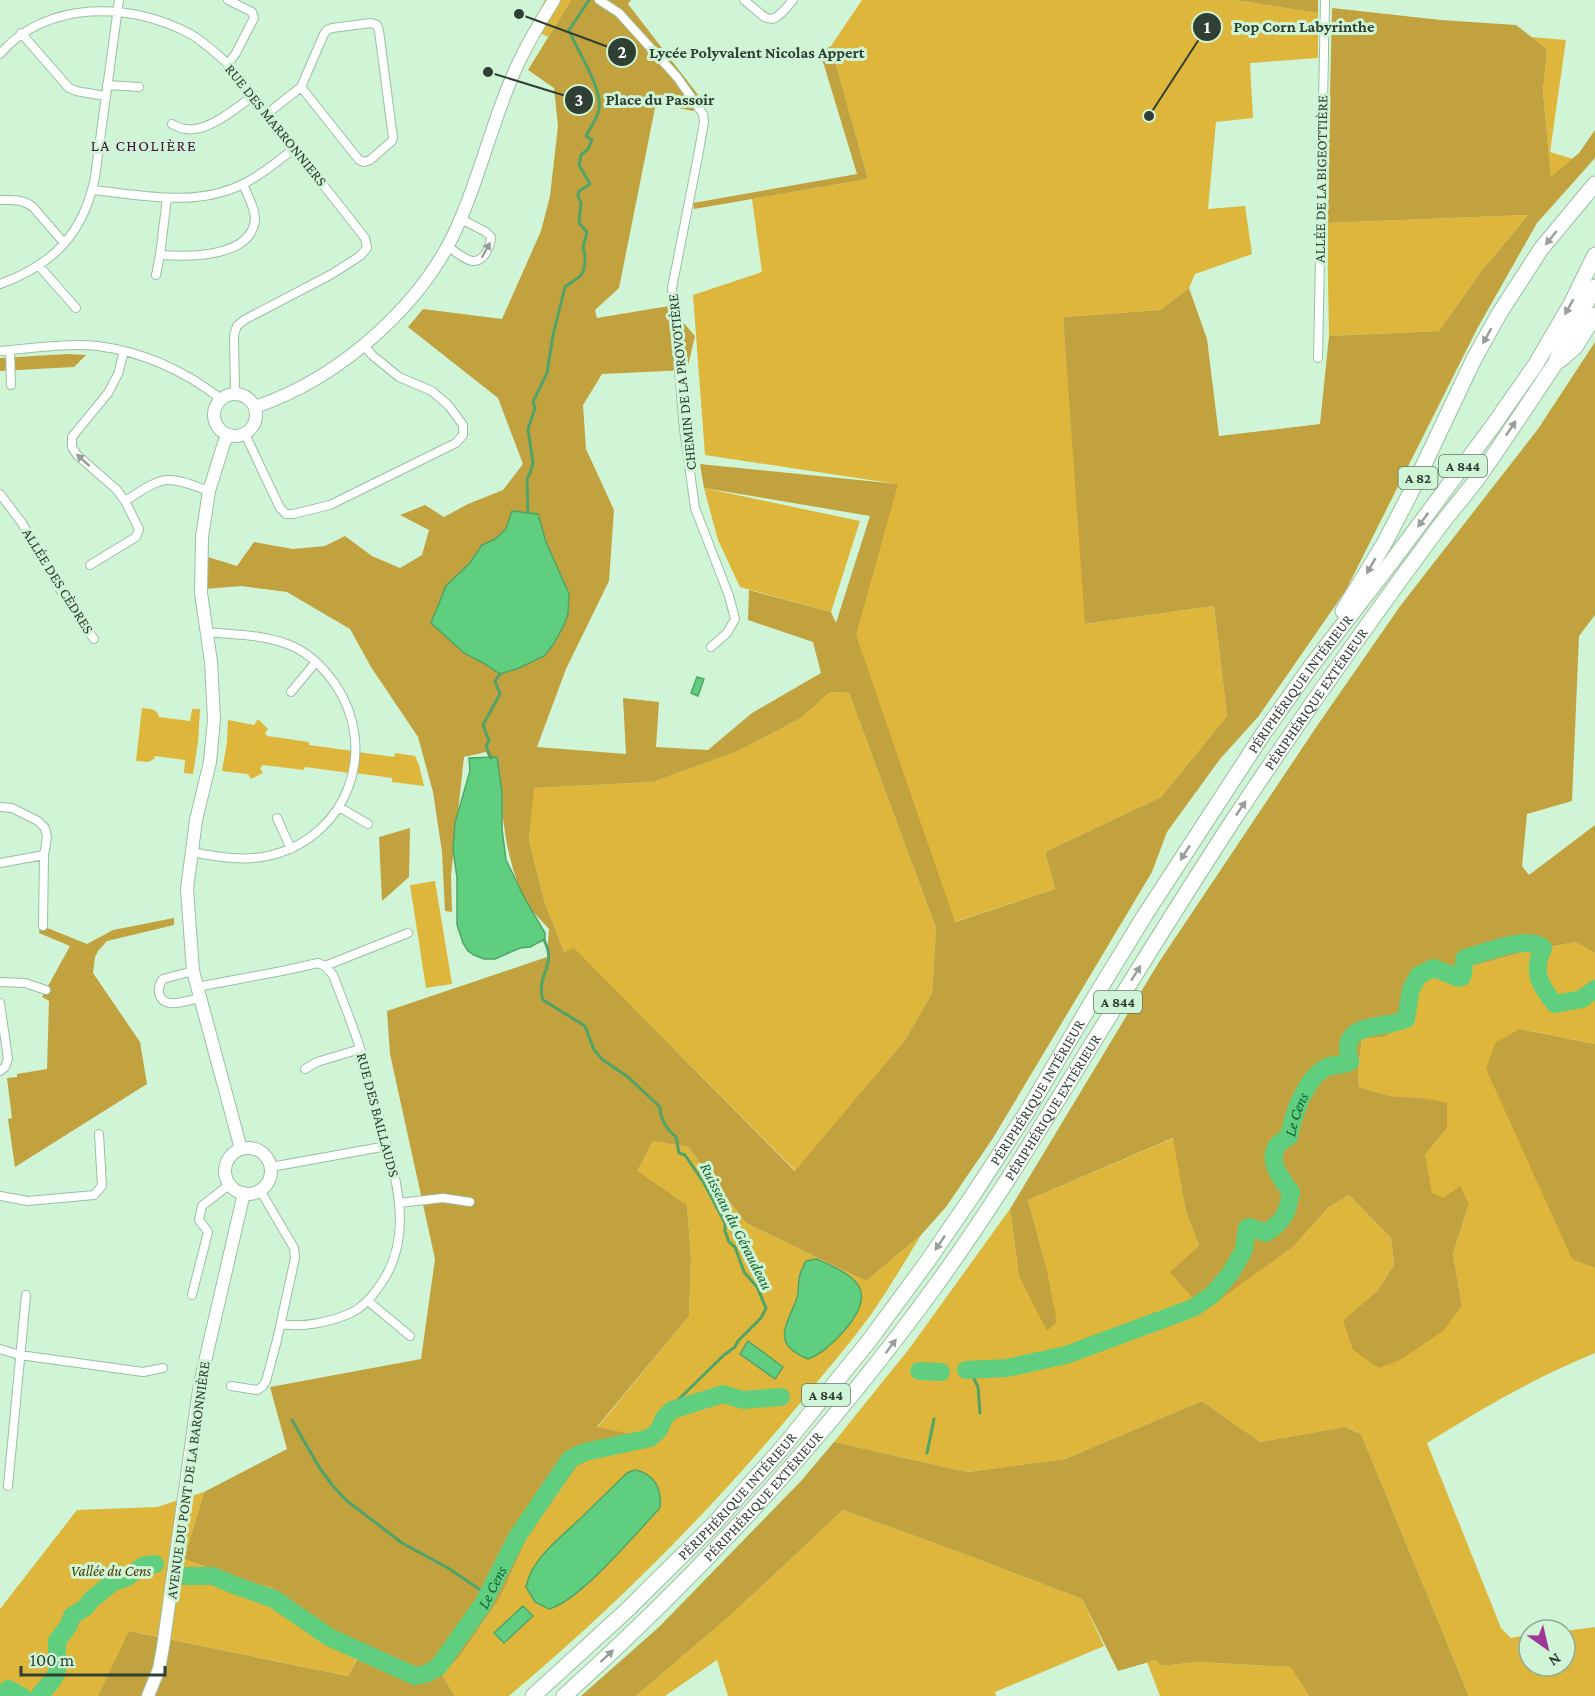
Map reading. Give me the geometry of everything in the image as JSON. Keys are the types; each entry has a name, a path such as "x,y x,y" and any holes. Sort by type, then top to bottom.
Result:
{"highway":[{"name":"A 82","path":"1312,665 1389,534 1428,460 1474,359 1499,314 1541,249 1591,188"},
{"name":"PÉRIPHÉRIQUE INTÉRIEUR","path":"533,1696 634,1603 713,1525 783,1447 869,1341 973,1195 1027,1112 1093,1000 1198,833 1312,665 1514,396 1556,331 1595,255"},
{"name":"PÉRIPHÉRIQUE EXTÉRIEUR","path":"564,1696 662,1603 750,1512 855,1392 907,1324 1006,1183 1149,951 1238,813 1344,658 1478,476 1555,364 1595,287"},
{"path":"1555,364 1575,346 1595,315"}],"street":[{"path":"228,0 252,12 254,18 236,53 228,63"},
{"path":"255,407 310,383 364,345 404,307 435,267 461,219 516,68 554,0"},
{"name":"CHEMIN DE LA PROVOTIÈRE","path":"599,0 619,13 677,77 703,114 704,122 698,156 672,288 682,406 695,508 729,596 735,619 728,633 711,647"},
{"path":"744,0 766,19 774,19 793,0"},
{"name":"ALLÉE DE LA BIGEOTTIÈRE","path":"1318,358 1325,0"},
{"path":"0,284 18,278 39,266 64,243 84,216 93,190 118,5"},
{"name":"RUE DES MARRONNIERS","path":"1,50 39,21 84,8 118,5 169,24 193,36 228,63 365,238 367,248 360,256 237,326 234,335 235,394"},
{"path":"268,113 301,87 327,30 371,23 377,25 380,31 392,141 370,160 364,162 359,160 301,87"},
{"path":"21,33 69,88 105,96"},
{"path":"107,85 139,87"},
{"path":"172,124 187,130 207,126 229,115 254,95"},
{"path":"93,190 167,198 218,193 243,184 295,148"},
{"path":"160,255 191,256 213,253 231,249 243,243 251,233 255,219 252,204 243,184"},
{"path":"156,275 167,198"},
{"path":"0,200 21,200 28,203 64,243"},
{"path":"447,246 470,261 478,261 484,256 491,243 491,237 486,232 461,219"},
{"path":"39,266 76,308"},
{"path":"245,434 280,508 286,514 330,505 456,443 463,435 463,425 449,406 432,391 399,377 372,355 364,345"},
{"path":"0,351 97,346 124,351 157,361 176,370 221,399"},
{"path":"10,350 11,385"},
{"path":"90,565 136,537 139,529 125,501 116,489 76,455 72,447 72,437 108,393 118,374 124,351"},
{"path":"235,394 248,398 255,407 256,413 255,423 250,430 238,436 228,435 219,429 214,420 215,409 221,399 235,394"},
{"path":"228,435 209,491 201,547 201,593 211,663 214,719 210,762 196,820 187,889 193,971 242,1149"},
{"path":"125,501 165,480 209,491"},
{"name":"ALLÉE DES CÈDRES","path":"0,494 22,523 57,585 94,639"},
{"path":"191,852 246,858 274,855 309,839 339,807 352,776 355,756 355,731 343,696 316,662 300,650 268,638 206,632"},
{"path":"291,692 316,662"},
{"path":"0,807 12,808 38,821 45,828 43,926"},
{"path":"339,807 368,824"},
{"path":"277,818 291,849"},
{"path":"0,863 44,855"},
{"path":"193,971 163,979 159,987 161,998 172,1004 198,992 282,971 318,963 325,966 408,933"},
{"name":"RUE DES BAILLAUDS","path":"281,1324 293,1326 328,1321 358,1310 386,1277 394,1257 400,1222 397,1182 360,1048 333,975 325,966"},
{"path":"0,982 25,983 46,990"},
{"path":"0,1003 8,1059 3,1069"},
{"path":"305,1069 317,1062 360,1048"},
{"path":"0,1196 27,1201 94,1195 102,1186 99,1134"},
{"path":"271,1167 387,1146"},
{"path":"242,1149 258,1150 266,1156 271,1167 270,1179 260,1190 251,1193 236,1190 225,1173 227,1162 234,1153 242,1149"},
{"path":"192,1295 208,1232 199,1220 202,1206 230,1184"},
{"path":"231,1386 257,1390 266,1381 295,1258 294,1248 260,1190"},
{"name":"AVENUE DU PONT DE LA BARONNIÈRE","path":"148,1696 159,1669 168,1616 200,1383 244,1193"},
{"path":"399,1203 442,1198 470,1202"},
{"path":"8,1486 26,1295"},
{"path":"368,1300 410,1336"},
{"path":"0,1349 20,1355 143,1371 163,1368"}],"green space":[{"path":"545,0 571,0 548,37 530,28"},
{"path":"862,0 1235,0 1318,13 1318,58 1250,63 1253,118 1216,122 1208,209 1245,206 1252,254 1195,274 1189,288 1160,310 1063,317 1086,624 1214,606 1227,716 1161,797 1045,852 1055,889 954,922 855,635 897,484 705,455 693,295 762,272 752,199 868,179 831,46"},
{"path":"1531,37 1566,40 1550,152 1573,159 1551,178 1543,92 1547,49"},
{"path":"1528,215 1483,269 1439,331 1329,336 1327,223"},
{"path":"704,488 860,521 831,612 740,587 718,540"},
{"path":"830,692 849,693 936,928 932,993 905,1040 796,1171 574,949 564,952 545,903 529,841 533,788 653,782 738,751 801,718"},
{"path":"142,708 155,710 159,717 190,721 192,709 200,709 193,774 184,773 185,760 155,756 148,762 136,761"},
{"path":"258,719 268,729 265,733 267,736 353,751 350,773 305,767 304,770 263,765 260,768 263,773 251,779 248,774 222,771 228,720 254,725"},
{"path":"358,752 394,757 395,753 415,756 424,786 392,782 392,778 355,773"},
{"path":"435,881 452,984 426,988 410,885"},
{"path":"1575,942 1595,953 1595,1044 1520,1029 1572,1258 1595,1268 1595,1353 1509,1394 1427,1443 1501,1628 1511,1638 1517,1637 1517,1678 1577,1678 1577,1629 1595,1627 1595,1696 1469,1696 1361,1434 1347,1427 1260,1442 1202,1401 1065,1459 967,1472 834,1442 909,1349 1010,1209 1019,1276 1046,1266 1028,1200 1174,1138 1186,1212 1199,1246 1203,1310 1293,1247 1329,1207 1349,1195 1391,1238 1394,1265 1377,1291 1344,1321 1462,1306 1453,1254 1469,1204 1444,1199 1431,1193 1425,1155 1447,1128 1423,1098 1390,1096 1359,1087 1358,1071 1362,1039 1383,1037 1404,994 1425,979 1524,952"},
{"path":"653,1141 688,1147 746,1223 866,1281 921,1235 877,1306 845,1349 768,1442 662,1556 587,1628 509,1696 455,1696 442,1675 460,1656 500,1598 529,1534 582,1460 616,1450 630,1434 597,1428 689,1316 691,1256 687,1205 636,1172"},
{"name":"Vallée du Cens","path":"204,1492 184,1559 253,1584 271,1587 358,1657 348,1676 130,1631 98,1696 0,1696 0,1609 77,1510 157,1507"},
{"path":"843,1510 1082,1599 1104,1646 995,1692 996,1696 728,1696 717,1660 665,1696 636,1696 732,1614"},
{"path":"1157,1660 1162,1666 1197,1662 1292,1667 1309,1696 1160,1696 1147,1662"}],"shaded area":[{"path":"571,0 631,0 628,4 702,100 693,111 656,103 619,288 595,310 597,318 669,306 695,336 687,370 602,374 583,405 586,449 614,510 609,581 566,669 537,747 626,754 623,698 659,702 656,747 708,750 752,713 821,673 813,642 748,620 749,590 831,612 836,623 870,516 704,488 700,464 898,484 856,635 955,922 1055,889 1045,852 1161,797 1227,716 1214,606 1085,624 1063,317 1160,310 1189,288 1207,339 1219,436 1320,424 1329,336 1439,331 1483,269 1528,215 1327,223 1332,8 1441,20 1516,25 1547,49 1543,92 1551,177 1579,153 1595,130 1595,158 1537,223 1477,329 1346,590 1258,717 1220,759 1167,832 1152,872 993,1138 946,1207 921,1235 866,1281 746,1223 688,1147 653,1141 637,1171 687,1205 691,1256 689,1316 597,1427 631,1434 616,1450 582,1460 529,1534 500,1598 460,1656 442,1675 455,1696 98,1696 129,1631 348,1676 358,1658 271,1587 253,1584 184,1559 204,1492 287,1449 270,1387 421,1359 435,1259 390,1054 387,1011 547,957 549,929 524,902 507,845 496,774 486,752 464,757 451,875 452,912 445,911 442,852 433,792 418,737 371,667 350,629 287,592 241,586 205,589 208,557 237,566 254,542 293,549 325,546 345,536 372,556 400,568 422,555 429,530 400,515 425,505 444,517 468,504 503,490 523,464 498,398 408,327 423,309 502,319 541,231 550,196 558,126 554,88 528,70","holes":["830,692 849,693 936,928 932,993 905,1040 795,1171 574,948 564,952 545,903 529,841 534,788 653,782 738,751 801,718"]},
{"path":"1235,0 1318,0 1318,13"},
{"path":"831,46 868,179 694,209 693,203 857,174 820,52"},
{"path":"1595,342 1595,615 1579,636 1572,801 1527,814 1522,866 1529,875 1595,825 1595,953 1575,942 1524,952 1425,979 1404,994 1412,1022 1383,1037 1362,1039 1358,1071 1359,1087 1390,1096 1423,1098 1447,1103 1447,1128 1425,1155 1432,1193 1444,1198 1460,1186 1469,1204 1453,1254 1462,1306 1443,1331 1400,1360 1379,1368 1353,1350 1343,1321 1377,1291 1394,1265 1391,1238 1349,1195 1329,1207 1293,1247 1204,1311 1170,1272 1199,1246 1186,1212 1173,1138 1028,1200 1046,1266 1057,1322 1047,1331 1019,1276 1010,1209 1159,962 1319,723 1401,605 1538,429"},
{"path":"86,355 74,367 0,371 0,358"},
{"path":"512,511 538,514 546,542 569,594 568,614 553,645 544,656 500,674 464,653 431,623 446,586 470,563 482,545 495,539 506,529"},
{"path":"697,677 704,679 698,696 691,693"},
{"path":"497,757 502,792 502,829 506,860 545,933 545,939 530,947 520,948 495,959 484,959 468,951 457,925 457,878 453,849 455,823 470,771 469,758"},
{"path":"410,828 409,877 382,901 379,837"},
{"path":"174,918 174,925 107,941 95,957 93,973 140,1042 147,1084 15,1167 8,1119 12,1118 7,1078 47,1069 49,1001 42,997 70,946 39,933 40,925 87,944 113,930"},
{"path":"1520,1029 1595,1044 1595,1268 1572,1259 1486,1069 1495,1043"},
{"path":"817,1259 855,1281 861,1292 861,1301 858,1311 844,1332 825,1349 808,1359 789,1347 784,1333 797,1298 799,1279 806,1261"},
{"path":"748,1341 783,1367 775,1379 740,1354"},
{"path":"1202,1401 1260,1442 1346,1427 1361,1434 1469,1696 1309,1696 1291,1667 1197,1662 1162,1666 1156,1660 1118,1671 1082,1599 843,1510 732,1614 636,1696 581,1696 659,1627 801,1481 834,1442 967,1472 1065,1459"},
{"path":"635,1470 648,1475 656,1483 660,1495 660,1508 607,1565 576,1593 549,1609 535,1602 526,1587 529,1576 541,1557 627,1473"},
{"path":"523,1606 533,1616 504,1643 494,1633"}],"waterway":[{"name":"Ruisseau du Géraudeau","path":"528,513 527,479 533,463 528,429 535,408 533,402 547,373 553,335 565,287 579,277 584,267 583,247 587,232 579,223 581,203 578,196 579,191 590,184 579,165 581,155 588,149 592,140 586,136 598,113 599,101 593,81 569,30 589,0"},
{"path":"491,758 486,746 489,741 483,725 500,694 495,681 500,674"},
{"name":"Ruisseau du Géraudeau","path":"544,940 549,957 541,991 543,1000 585,1026 594,1050 603,1060 628,1077 660,1107 665,1124 676,1137 679,1153 685,1155 704,1183 725,1223 729,1242 735,1247 744,1272 757,1287 766,1308 761,1318 735,1347 677,1401 672,1410"},
{"name":"Le Cens","path":"966,1370 1007,1368 1066,1355 1193,1308 1212,1295 1230,1274 1244,1250 1247,1228 1266,1233 1281,1220 1286,1211 1291,1192 1277,1170 1274,1152 1279,1143 1289,1137 1297,1108 1306,1088 1312,1079 1327,1067 1350,1062 1348,1047 1355,1033 1406,1019 1411,989 1419,975 1434,968 1458,978 1462,977 1465,958 1506,946 1527,943 1543,948 1538,964 1539,978 1555,1004 1582,999 1595,989"},
{"path":"970,1370 978,1387 980,1413"},
{"name":"Le Cens","path":"919,1371 941,1372"},
{"name":"Le Cens","path":"181,1576 213,1576 274,1599 329,1637 415,1676 426,1674 438,1667 483,1604 517,1537 570,1459 585,1452 650,1438 659,1430 664,1418 672,1410 723,1394 743,1400 781,1397"},
{"path":"927,1453 934,1419"},
{"path":"292,1420 319,1467 346,1500 402,1543 448,1568 488,1595"},
{"name":"Le Cens","path":"39,1696 57,1672 57,1641 69,1625 72,1616 86,1607 113,1582 126,1578 143,1566 155,1564"},
{"name":"Le Cens","path":"6,1696 8,1689 22,1696"}],"place":[{"name":"Lycée Polyvalent Nicolas Appert","path":"519,14"},
{"name":"Place du Passoir","path":"488,72"},
{"name":"Pop Corn Labyrinthe","path":"1149,116"}],"district":[{"name":"LA CHOLIÈRE","path":"144,145"}]}
